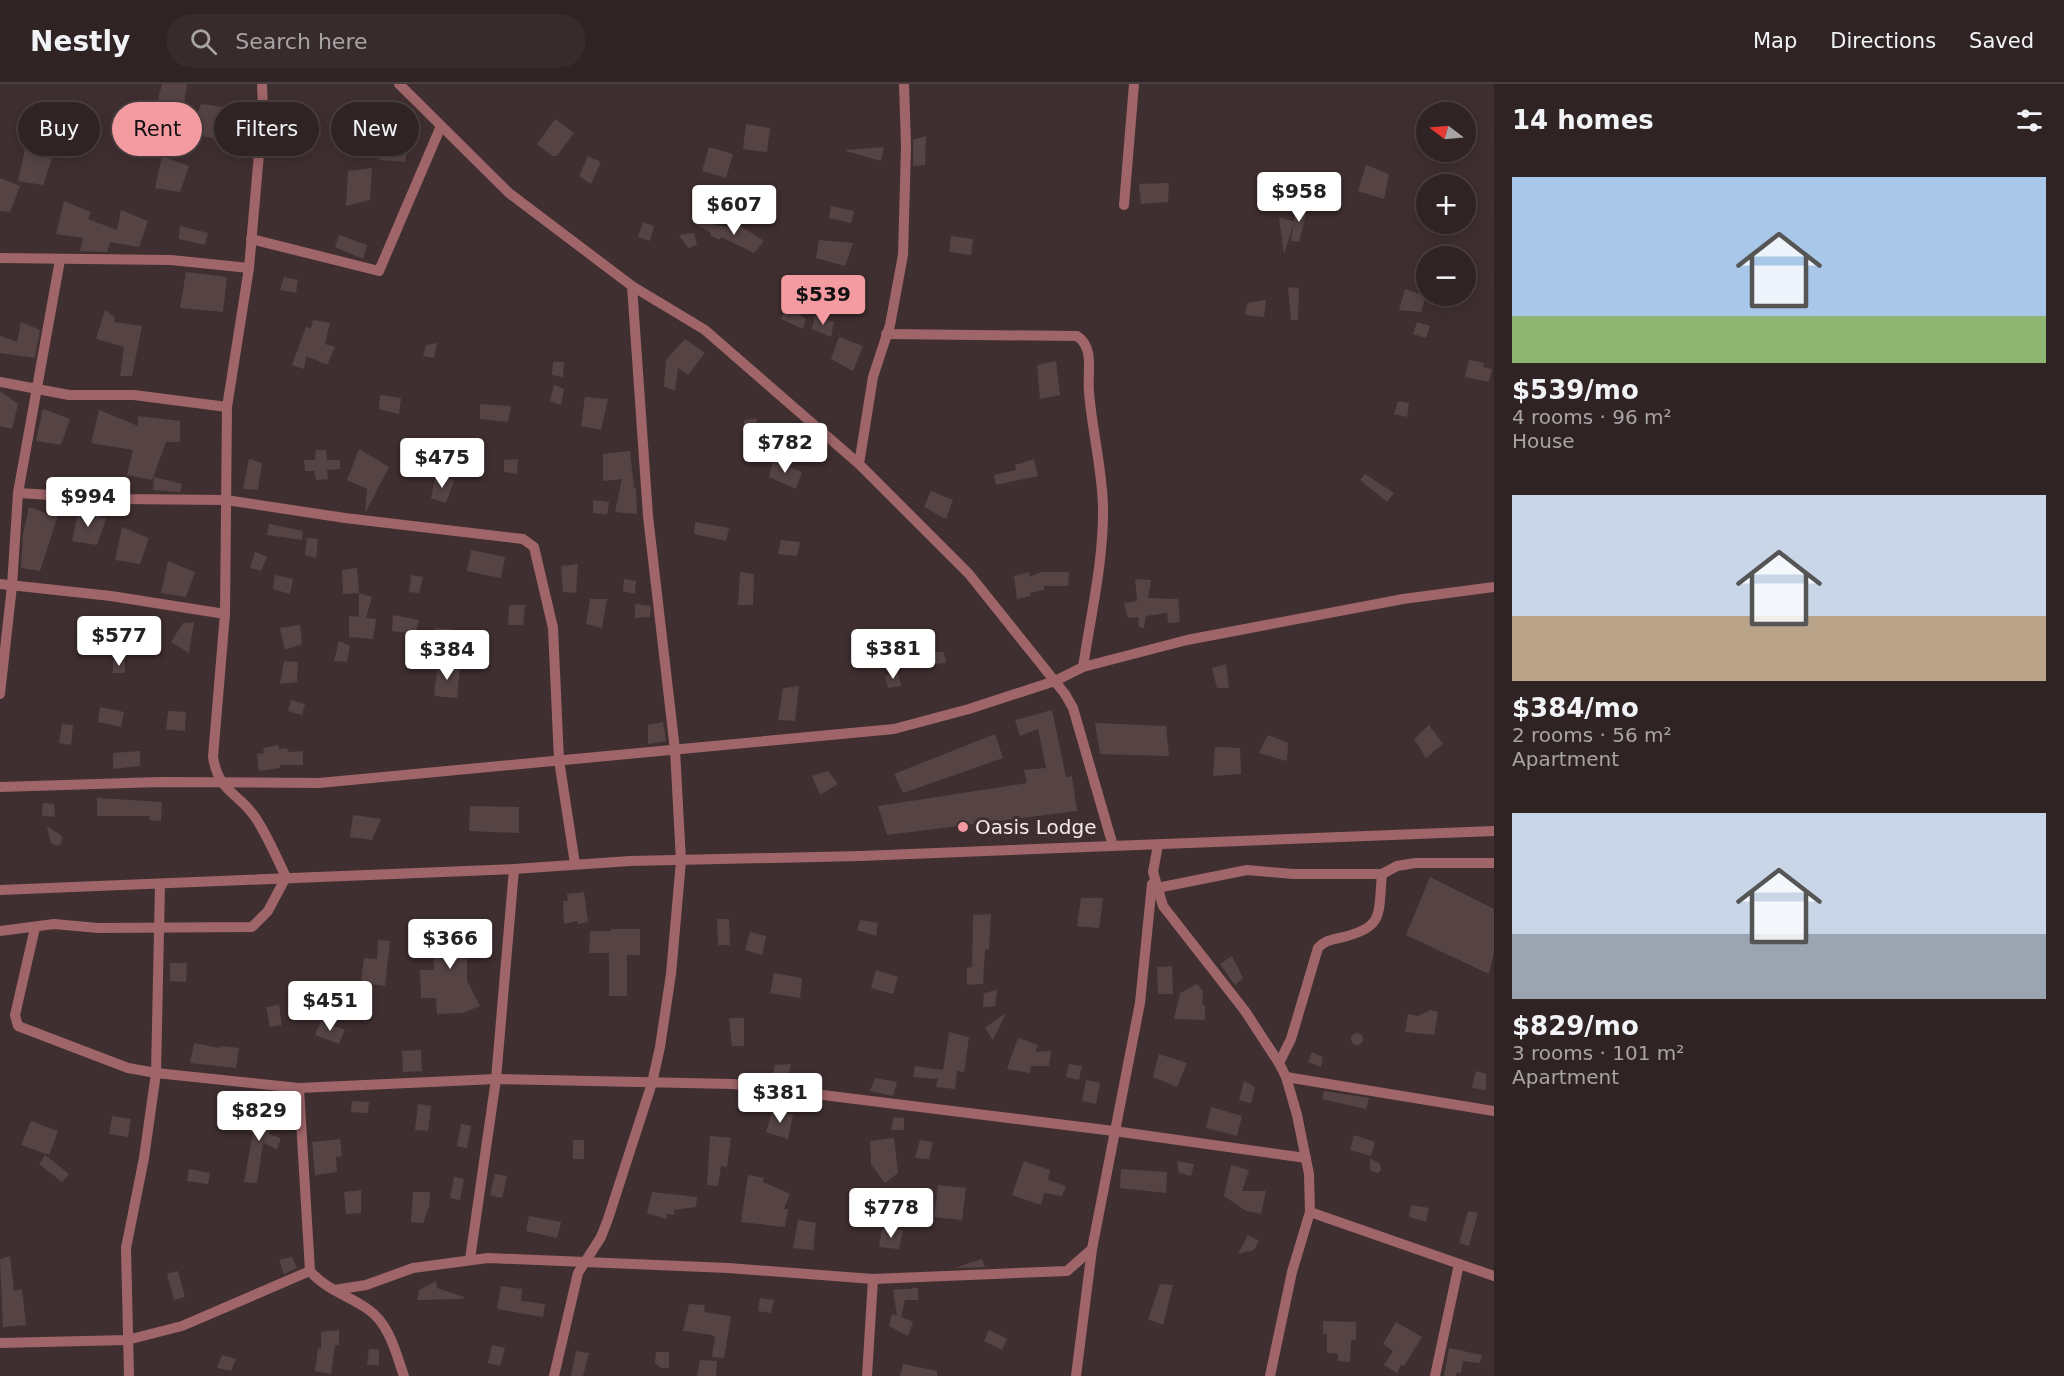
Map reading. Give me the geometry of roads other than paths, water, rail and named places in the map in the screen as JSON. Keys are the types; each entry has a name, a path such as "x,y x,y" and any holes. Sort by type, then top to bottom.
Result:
{"street":[{"path":"262,84 263,108 249,268 227,407 225,614 213,737 216,772 222,784 255,816 286,877"},
{"path":"399,84 509,193 632,286 705,330 859,464 969,574 1055,681 1073,708 1113,846"},
{"path":"859,464 873,377 886,334 903,255 906,146 904,84"},
{"path":"1124,206 1134,84"},
{"path":"251,239 379,271 441,126"},
{"path":"0,258 171,260 249,268"},
{"path":"0,694 12,586 18,494 60,260"},
{"path":"554,1376 573,1290 585,1260 608,1219 652,1083 671,974 681,861 675,750 648,516 632,286"},
{"path":"886,334 1077,336 1084,341 1088,348 1088,390 1103,505 1101,544 1083,666"},
{"path":"0,382 38,391 69,395 134,395 227,407"},
{"path":"18,494 119,499 226,500 345,518 524,539 534,547 553,628 559,760 574,864"},
{"path":"0,585 111,596 225,614"},
{"path":"0,787 160,782 319,783 894,729 1055,681 1083,666 1187,640 1403,599 1494,587"},
{"path":"0,890 514,869 574,864 1158,845 1494,831"},
{"path":"1076,1376 1092,1249 1140,1003 1153,872 1158,845"},
{"path":"1156,888 1248,870 1293,874 1382,873 1397,866 1415,863 1494,864"},
{"path":"470,1259 496,1079 514,869"},
{"path":"1153,872 1156,888 1171,919 1245,1011 1279,1063 1286,1077 1306,1158 1309,1174 1310,1212 1292,1272 1270,1376"},
{"path":"1279,1063 1291,1039 1318,948 1323,942 1353,935 1373,925 1378,915 1382,873"},
{"path":"0,931 54,924 99,928 252,927 261,921 268,911 286,877"},
{"path":"129,1376 126,1248 144,1158 156,1073 160,885"},
{"path":"34,928 15,1015 18,1026 128,1068 299,1088 496,1079 762,1086 1306,1158"},
{"path":"1286,1077 1494,1111"},
{"path":"299,1088 310,1271 318,1280 370,1310 381,1321 404,1376"},
{"path":"1310,1212 1494,1276"},
{"path":"334,1290 366,1285 413,1268 470,1259 585,1260 873,1279 1067,1271 1092,1249"},
{"path":"1435,1376 1460,1264"},
{"path":"0,1343 127,1340 182,1326 310,1271"},
{"path":"867,1376 873,1279"}],"place":[{"name":"Oasis Lodge","path":"963,827"}]}
